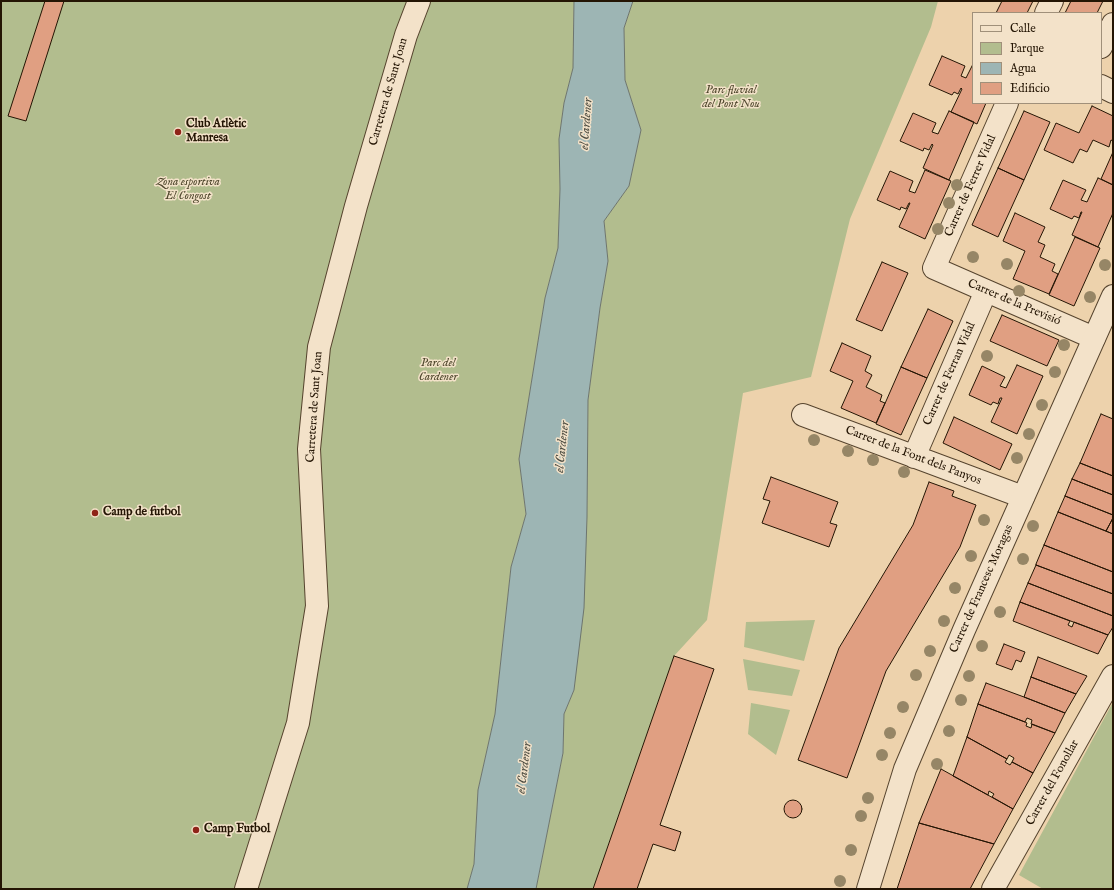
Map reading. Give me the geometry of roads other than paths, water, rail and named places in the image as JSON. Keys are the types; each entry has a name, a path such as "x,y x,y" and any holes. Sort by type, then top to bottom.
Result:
{"street":[{"name":"Carretera de Sant Joan","path":"246,889 298,723 317,606 309,449 319,347 356,206 406,35 419,1"},
{"path":"1046,12 1052,1"},
{"path":"1102,45 1113,24"},
{"path":"1102,86 1113,92"},
{"name":"Carrer de Ferrer Vidal","path":"934,268 1007,104"},
{"name":"Carrer de la Previsió","path":"934,268 1094,338"},
{"name":"Carrer de Ferran Vidal","path":"914,457 986,291"},
{"name":"Carrer de Francesc Moragas","path":"868,889 905,769 964,630 1113,296"},
{"name":"Carrer de la Font dels Panyos","path":"803,415 1023,497"},
{"name":"Carrer del Fonollar","path":"993,889 1113,676"}],"water":[{"name":"el Cardener","path":"574,1 633,1 624,28 625,80 641,130 629,186 604,221 608,261 600,308 588,400 587,517 584,608 574,690 564,714 563,753 536,889 467,889 474,864 478,790 495,714 511,567 526,514 519,459 545,298 558,248 560,189 559,139 564,103 573,68"}],"place":[{"name":"Club Atlètic Manresa","path":"178,132"},
{"name":"Camp de futbol","path":"95,513"},
{"name":"Camp Futbol","path":"196,830"}],"park label":[{"name":"Parc fluvial del Pont Nou","path":"731,98"},
{"name":"Zona esportiva El Congost","path":"188,190"},
{"name":"Parc del Cardener","path":"438,371"}]}
